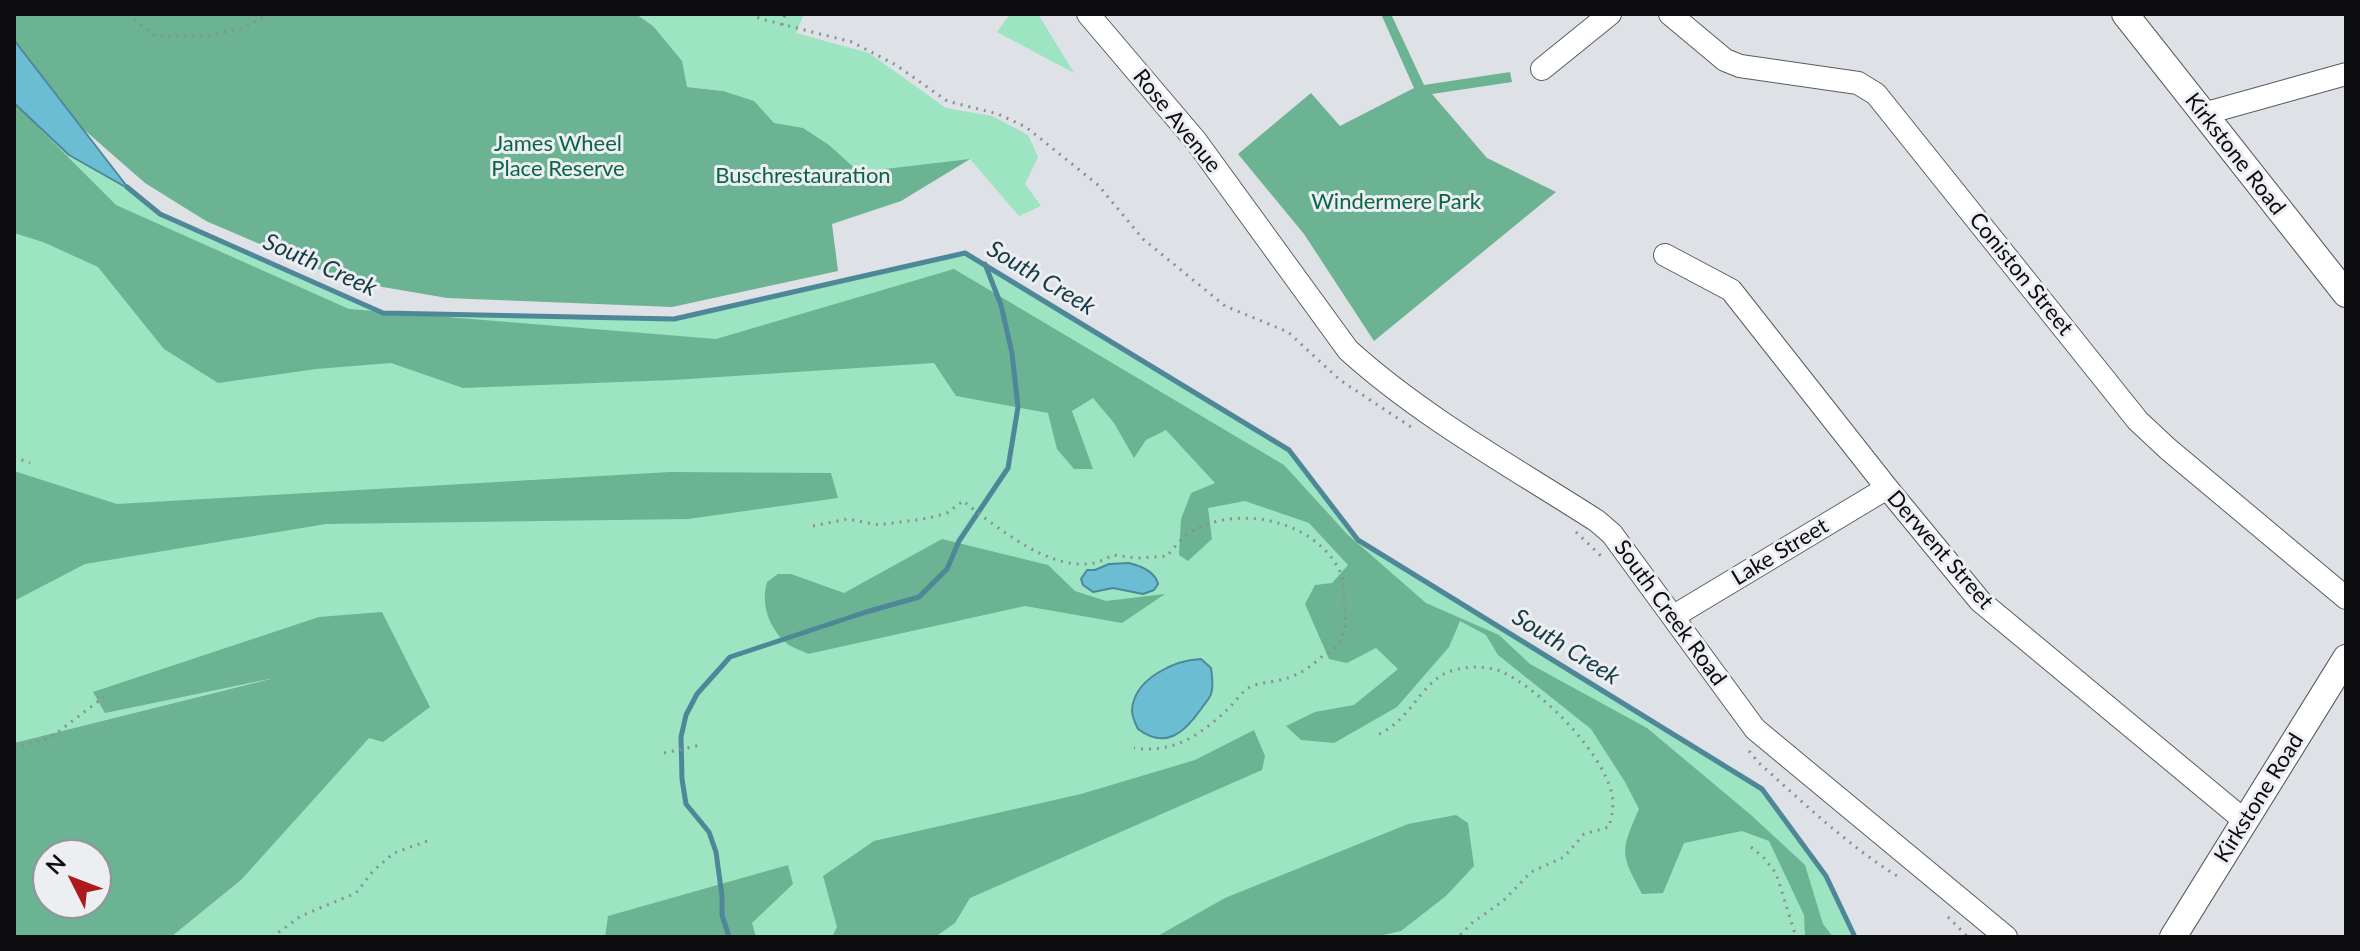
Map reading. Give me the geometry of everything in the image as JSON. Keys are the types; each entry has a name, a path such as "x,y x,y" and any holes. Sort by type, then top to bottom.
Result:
{"street":[{"name":"Rose Avenue","path":"1088,14 1196,141 1260,232"},
{"path":"1542,69 1610,14"},
{"name":"Coniston Street","path":"1670,14 1725,60 1740,66 1858,83 1876,94 2138,421 2346,598"},
{"name":"Kirkstone Road","path":"2125,14 2346,294"},
{"path":"2203,114 2346,74"},
{"name":"South Creek Road","path":"1260,232 1348,350 1371,371 1612,534 1755,729 2006,937"},
{"name":"Derwent Street","path":"1665,255 1731,290 1980,601 2245,821"},
{"name":"Lake Street","path":"1674,616 1887,488"},
{"name":"Kirkstone Road","path":"2173,937 2346,658"}],"path":[{"path":"128,14 154,35 171,37 207,36 246,27 267,14"},
{"path":"750,14 852,42 896,65 947,101 998,114 1026,127 1098,185 1143,239 1225,306 1288,332 1340,380 1417,431"},
{"path":"782,25 785,14"},
{"path":"14,457 30,463"},
{"path":"813,526 847,519 879,525 929,518 947,513 963,501 994,525 1057,561 1075,566 1104,561 1112,555 1137,558 1167,556 1186,536 1228,520 1275,522 1307,535 1330,556 1342,577 1345,629 1335,648 1304,673 1247,689 1202,732 1182,743 1151,751 1134,748"},
{"path":"1573,530 1610,567"},
{"path":"1379,734 1398,724 1444,673 1478,667 1498,670 1537,695 1571,727 1594,755 1609,785 1613,801 1609,827 1584,834 1564,857 1531,872 1503,901 1459,936"},
{"path":"14,748 50,738 104,697"},
{"path":"1742,742 1759,763 1843,838 1912,885"},
{"path":"664,753 701,745"},
{"path":"272,937 301,916 356,893 373,871 394,853 430,840"},
{"path":"1751,847 1776,873 1796,937"},
{"path":"1941,910 1968,937"}],"green space":[{"name":"James Wheel Place Reserve","path":"14,14 636,14 653,26 682,61 687,87 723,91 754,101 774,123 803,128 829,145 859,172 970,159 901,201 832,224 838,271 672,307 447,298 377,286 325,272 206,221 145,183 81,127 14,40"},
{"name":"Buschrestauration","path":"636,14 804,14 796,33 869,53 946,108 992,116 1028,135 1038,157 1025,184 1041,206 1019,216 970,159 901,201 831,224 723,91 687,87 653,26"},
{"path":"1010,14 1038,14 1074,73 997,32"},
{"name":"Windermere Park","path":"1381,14 1391,14 1424,85 1510,72 1512,82 1432,94 1487,158 1556,192 1374,341 1304,234 1238,154 1311,93 1340,126 1414,88"},
{"path":"14,103 69,155 129,189 160,214 383,313 674,319 965,253 1289,450 1359,540 1762,789 1826,876 1855,937 171,937 241,880 308,669 14,743"},
{"path":"14,103 116,205 349,309 716,339 954,269 1284,465 1347,534 1426,603 1499,635 1530,664 1647,728 1751,815 1805,865 1823,924 1833,937 1805,937 1804,915 1769,841 1742,831 1684,843 1663,893 1642,894 1625,852 1628,835 1639,809 1591,729 1498,655 1486,635 1460,621 1449,647 1397,707 1334,743 1301,740 1286,726 1315,712 1354,705 1398,669 1376,648 1347,663 1329,659 1305,604 1315,585 1332,583 1348,565 1309,523 1245,501 1208,508 1212,539 1188,561 1179,555 1181,519 1191,493 1215,483 1166,430 1146,440 1134,458 1114,423 1093,398 1072,411 1093,469 1074,469 1057,449 1048,413 956,396 934,363 673,380 463,388 391,363 316,369 218,383 164,349 98,267 43,242 14,233"},
{"path":"14,471 117,504 670,472 831,473 838,498 688,519 326,524 85,564 14,601"},
{"path":"942,539 1048,565 1075,591 1106,601 1165,594 1122,623 1025,606 808,654 785,642 770,622 765,590 767,582 778,574 791,574 844,593"},
{"path":"382,612 430,707 383,742 369,738 241,880 171,937 14,937 14,743 274,678 105,713 93,692 319,617"},
{"path":"1254,730 1265,756 1262,770 970,898 955,923 935,937 832,937 837,927 823,876 874,841 1081,794 1195,760"},
{"path":"1456,815 1468,823 1474,866 1446,896 1401,931 1375,937 1156,937 1225,898 1408,824"},
{"path":"788,865 793,884 752,923 756,937 605,937 608,916"}],"water":[{"path":"14,40 129,189 69,155 14,103"},
{"path":"1129,563 1151,572 1158,584 1154,590 1143,594 1113,588 1093,592 1083,585 1081,579 1087,570"},
{"path":"1201,659 1211,668 1212,691 1188,725 1166,738 1157,738 1138,729 1132,710 1140,689 1168,667"}],"waterway":[{"name":"South Creek","path":"127,187 160,214 383,313 674,319 965,253 1289,450 1358,540 1762,789 1826,876 1855,937"},
{"path":"729,937 722,915 716,852 709,832 686,804 681,737 686,715 697,694 730,657 919,597 947,569 959,541 1008,468 1018,407 1012,353 1001,305 985,264"}]}
